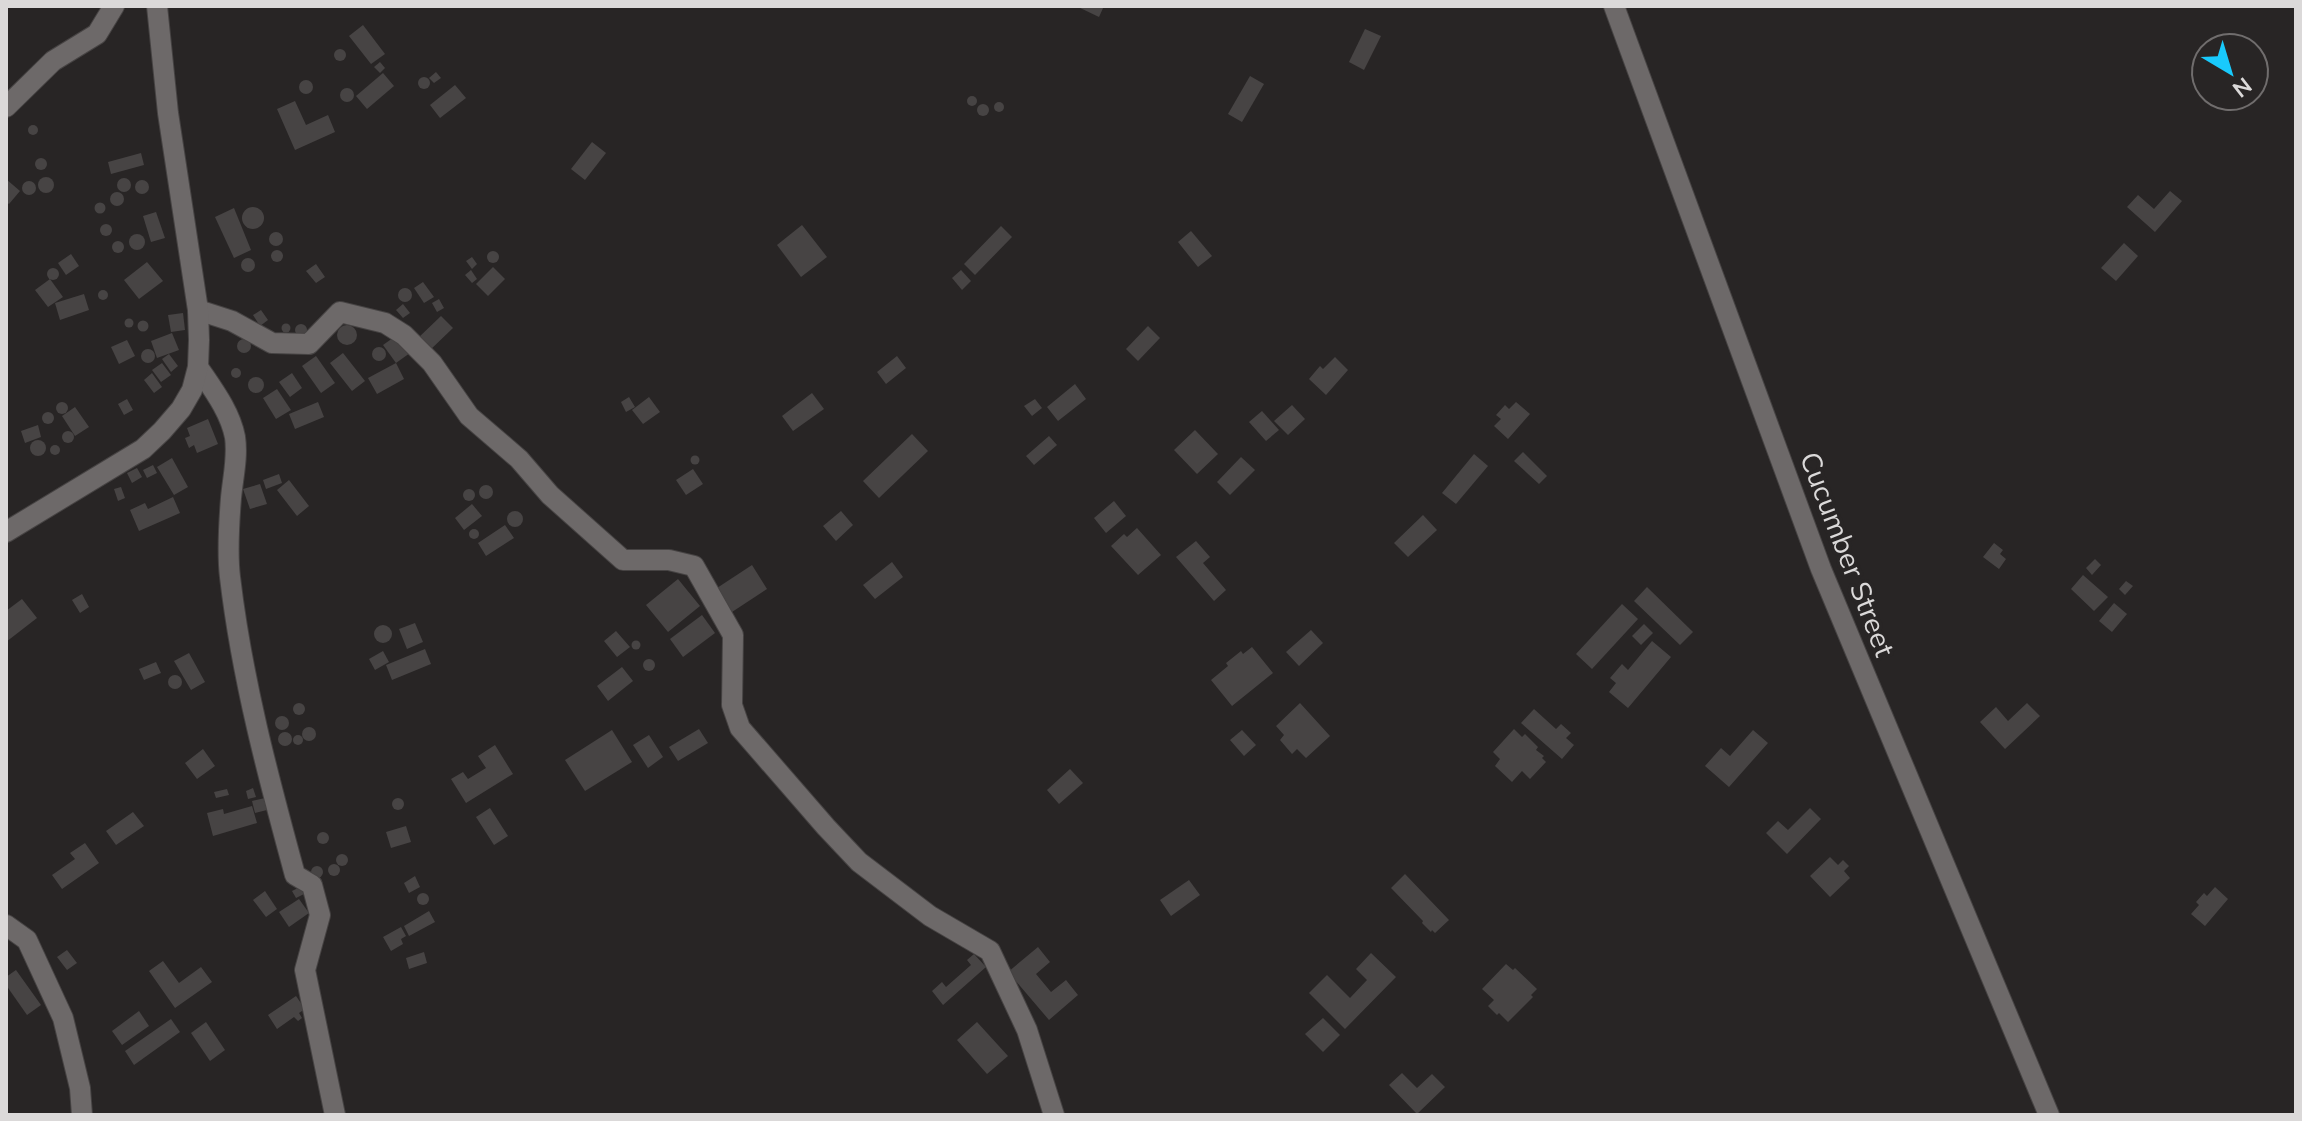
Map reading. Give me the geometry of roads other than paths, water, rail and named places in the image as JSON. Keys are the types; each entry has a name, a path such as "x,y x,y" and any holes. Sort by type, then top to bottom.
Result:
{"street":[{"path":"6,107 53,61 97,34 114,6"},
{"path":"6,532 143,449 181,409 192,390 198,367 198,310 168,113 157,6"},
{"name":"Cucumber Street","path":"1614,6 1821,569 2049,1115"},
{"path":"198,310 232,321 272,343 309,344 340,312 385,323 404,335 432,363 469,416 519,459 550,495 623,560 669,560 694,566 733,635 732,705 740,728 859,862 930,916 990,951 1027,1030 1054,1115"},
{"path":"198,367 228,416 234,435 236,454 229,573 259,744 295,875 312,885 320,915 305,970 335,1115"},
{"path":"6,925 27,940 63,1018 80,1088 82,1115"}]}
